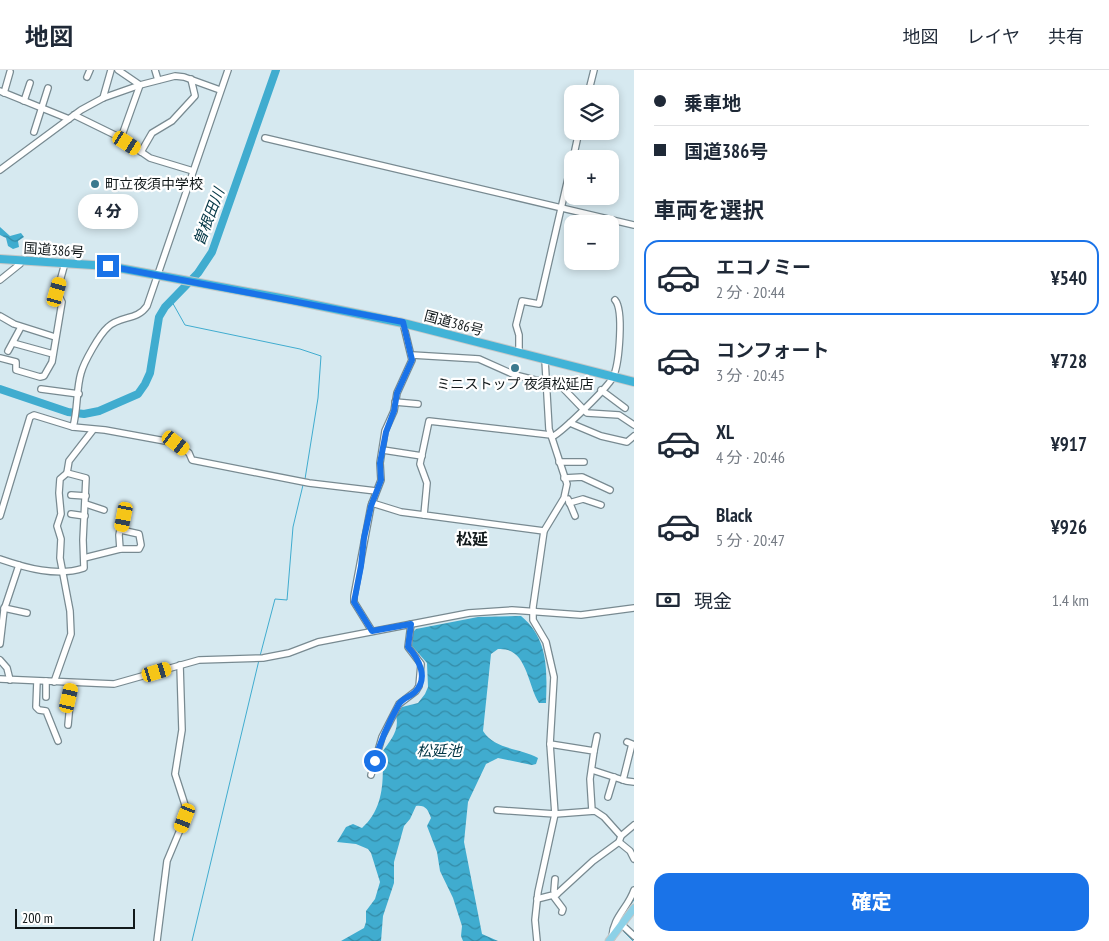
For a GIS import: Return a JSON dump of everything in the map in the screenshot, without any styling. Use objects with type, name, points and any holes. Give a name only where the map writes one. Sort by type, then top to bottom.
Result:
[{"type":"highway","name":"国道386号","points":[[0,259],[108,266],[403,322],[634,382]]},
{"type":"main road","points":[[610,939],[622,919],[634,908]]},
{"type":"street","points":[[88,77],[90,70]]},
{"type":"street","points":[[103,98],[111,70]]},
{"type":"street","points":[[118,70],[140,85]]},
{"type":"street","points":[[155,70],[158,80]]},
{"type":"street","points":[[74,424],[80,394],[81,374],[102,334],[114,322],[137,316],[147,306],[228,70]]},
{"type":"street","points":[[590,85],[594,70]]},
{"type":"street","points":[[10,72],[2,92],[42,108],[72,117],[120,138],[150,158],[193,171]]},
{"type":"street","points":[[1,167],[72,117],[103,98],[140,85],[176,76],[191,79],[220,90]]},
{"type":"street","points":[[141,152],[152,133],[172,121],[195,96],[191,79]]},
{"type":"street","points":[[24,101],[30,83]]},
{"type":"street","points":[[120,138],[140,85]]},
{"type":"street","points":[[34,132],[48,88]]},
{"type":"street","points":[[265,138],[634,225]]},
{"type":"street","points":[[519,353],[520,335],[516,325],[522,301],[539,304],[564,199]]},
{"type":"street","points":[[0,280],[20,264],[22,260]]},
{"type":"street","points":[[0,358],[16,362],[16,370],[40,377],[44,376],[52,362],[62,302],[57,292],[65,263]]},
{"type":"street","points":[[424,515],[428,494],[427,483],[421,471],[429,421],[551,436],[570,423],[614,377],[620,333],[618,305],[615,300]]},
{"type":"street","points":[[1,319],[55,337]]},
{"type":"street","points":[[372,631],[354,602],[354,596],[372,503],[381,480],[380,463],[386,432],[412,355],[403,322]]},
{"type":"street","points":[[8,351],[21,327]]},
{"type":"street","points":[[13,343],[53,354]]},
{"type":"street","points":[[412,355],[479,359],[515,375],[547,385],[562,387],[583,410],[591,414],[619,415],[634,425]]},
{"type":"street","points":[[537,941],[535,920],[537,899],[555,814],[550,744],[553,666],[546,642],[533,620],[539,551],[544,531],[565,495],[567,484],[551,436],[546,360]]},
{"type":"street","points":[[41,389],[80,394]]},
{"type":"street","points":[[601,390],[626,408]]},
{"type":"street","points":[[396,402],[418,404]]},
{"type":"street","points":[[0,516],[30,416],[34,415],[93,430],[105,430],[176,443],[189,453],[192,460],[309,483],[376,491]]},
{"type":"street","points":[[570,423],[601,436],[627,442],[634,436]]},
{"type":"street","points":[[54,682],[71,634],[64,572],[60,558],[61,539],[57,526],[61,514],[60,479],[66,474],[69,461],[93,430]]},
{"type":"street","points":[[383,450],[422,456]]},
{"type":"street","points":[[559,462],[584,462]]},
{"type":"street","points":[[0,559],[19,565],[64,572],[84,568],[86,496],[84,476],[66,474]]},
{"type":"street","points":[[564,478],[582,478],[610,490]]},
{"type":"street","points":[[71,495],[86,496]]},
{"type":"street","points":[[565,495],[575,516]]},
{"type":"street","points":[[569,503],[583,499],[601,505]]},
{"type":"street","points":[[372,503],[401,512],[544,531]]},
{"type":"street","points":[[86,504],[104,510]]},
{"type":"street","points":[[71,514],[85,516]]},
{"type":"street","points":[[120,549],[119,535],[123,515]]},
{"type":"street","points":[[84,558],[120,549],[139,549],[141,545],[137,532],[121,530]]},
{"type":"street","points":[[0,640],[4,608],[19,565]]},
{"type":"street","points":[[4,608],[27,613]]},
{"type":"street","points":[[0,679],[114,684],[198,660],[263,658],[289,653],[318,642],[487,611],[581,615],[634,608]]},
{"type":"street","points":[[371,775],[382,736],[399,704],[416,691],[419,686],[421,664],[408,647],[411,624]]},
{"type":"street","points":[[0,660],[7,668],[10,680]]},
{"type":"street","points":[[157,941],[167,861],[185,818],[186,808],[175,769],[182,730],[180,665]]},
{"type":"street","points":[[37,681],[36,707],[38,710],[46,711],[58,741]]},
{"type":"street","points":[[46,681],[46,697]]},
{"type":"street","points":[[68,725],[72,683]]},
{"type":"street","points":[[592,811],[590,785],[597,736]]},
{"type":"street","points":[[623,780],[632,744],[627,742]]},
{"type":"street","points":[[550,744],[594,751]]},
{"type":"street","points":[[592,770],[634,782]]},
{"type":"street","points":[[608,797],[614,777]]},
{"type":"street","points":[[497,810],[555,814],[592,811],[604,817],[634,859]]},
{"type":"street","points":[[537,899],[555,895],[634,825]]},
{"type":"street","points":[[555,879],[554,891],[563,909],[562,912]]},
{"type":"street","points":[[633,894],[622,919],[634,936]]},
{"type":"water","points":[[0,227],[10,236],[21,233],[24,237],[18,241],[19,247],[13,249],[8,246],[6,238],[0,235]]},
{"type":"water","name":"松延池","points":[[521,616],[537,635],[541,645],[546,667],[546,703],[539,703],[521,660],[508,650],[498,649],[491,654],[483,731],[494,742],[538,758],[536,764],[532,765],[498,758],[486,764],[468,802],[464,842],[482,934],[498,941],[463,941],[461,936],[462,926],[453,898],[440,871],[437,852],[427,826],[431,818],[426,809],[422,806],[416,806],[410,819],[404,826],[394,862],[394,883],[383,916],[381,941],[341,941],[364,928],[366,911],[375,899],[380,882],[368,849],[356,844],[337,842],[346,827],[353,824],[362,828],[375,812],[381,793],[383,773],[382,752],[397,726],[396,716],[402,707],[418,703],[428,687],[427,663],[412,646],[413,632],[416,629],[478,617]]},
{"type":"waterway","name":"曽根田川","points":[[0,389],[68,412],[84,414],[99,411],[138,394],[150,373],[159,317],[165,307],[198,273],[212,252],[276,70]]},
{"type":"waterway","points":[[171,300],[185,325],[300,349],[321,356],[318,398],[305,479]]},
{"type":"waterway","points":[[260,656],[275,599],[287,600],[293,527],[303,485]]},
{"type":"waterway","points":[[192,941],[259,660]]},
{"type":"waterway","points":[[626,910],[634,900]]},
{"type":"waterway","points":[[624,932],[633,941]]},
{"type":"place","name":"町立夜須中学校","points":[[95,184]]},
{"type":"place","name":"ミニストップ 夜須松延店","points":[[515,368]]},
{"type":"district","name":"松延","points":[[472,539]]},
{"type":"route","points":[[108,266],[403,322],[412,360],[397,393],[394,411],[386,432],[380,463],[381,480],[371,506],[354,602],[372,631],[411,624],[408,647],[421,664],[421,671],[419,686],[416,691],[399,704],[396,713],[382,736],[375,761]]}]
